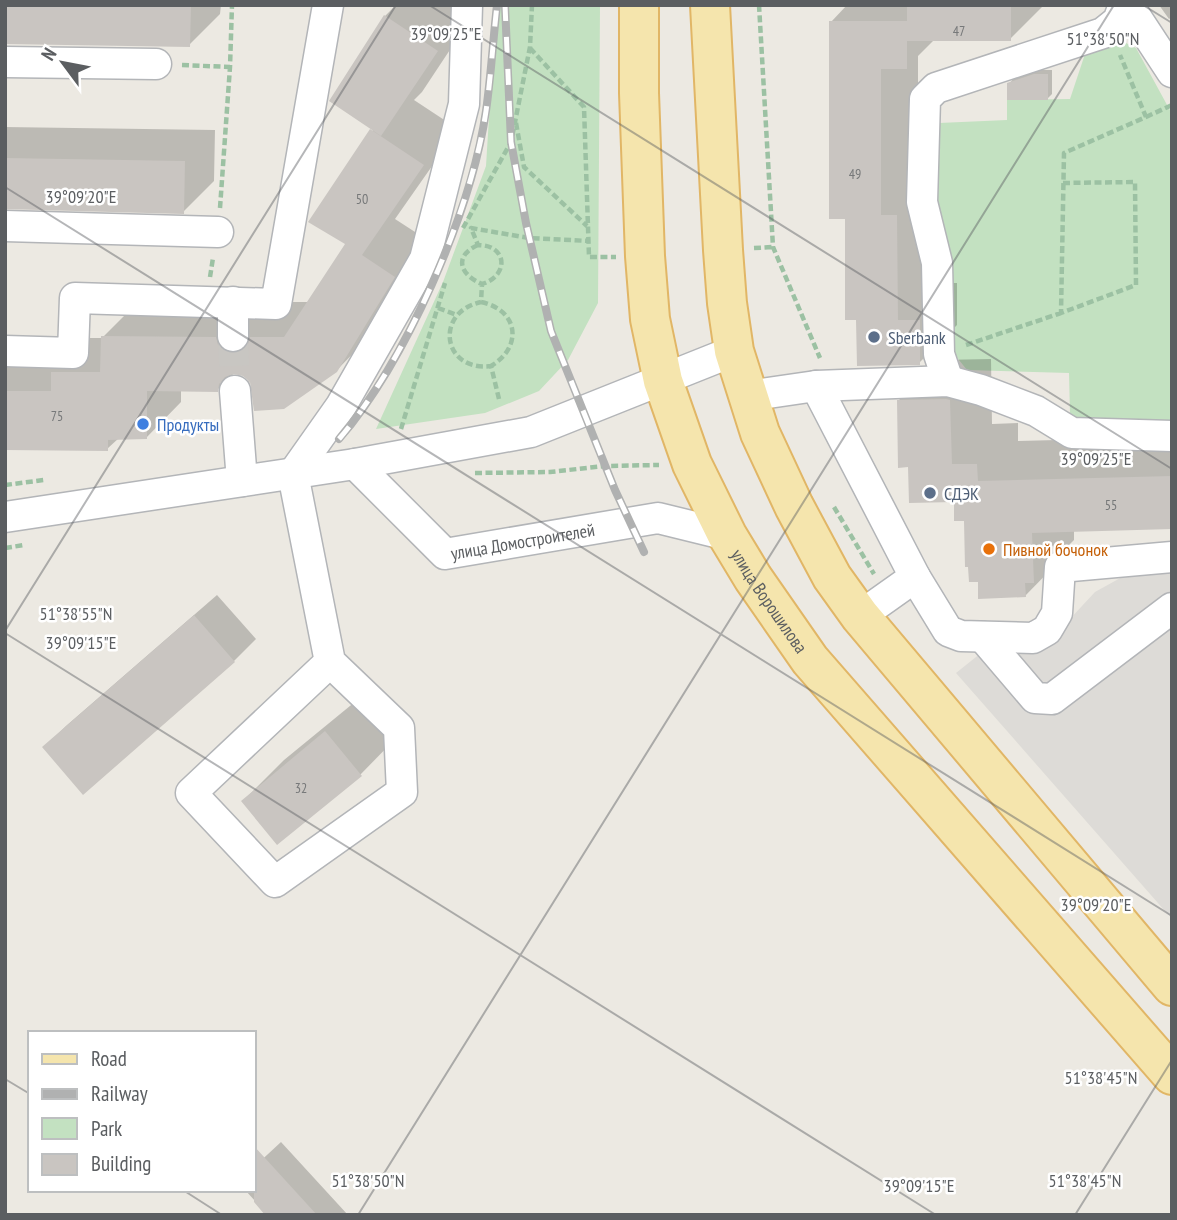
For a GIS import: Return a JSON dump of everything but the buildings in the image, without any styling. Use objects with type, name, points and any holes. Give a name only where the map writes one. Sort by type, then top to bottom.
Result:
[{"type":"main road","name":"улица Ворошилова","points":[[639,5],[639,93],[650,318],[663,381],[692,464],[727,535],[752,578],[810,660],[1172,1075]]},
{"type":"main road","points":[[710,5],[723,250],[734,351],[760,433],[794,506],[832,577],[874,606],[1172,986]]},
{"type":"street","points":[[5,351],[73,353],[75,298],[276,304],[328,5]]},
{"type":"street","points":[[330,662],[191,793],[275,882],[402,792],[399,728],[330,662],[293,474],[341,406],[425,259],[464,104],[467,5]]},
{"type":"street","points":[[943,368],[937,263],[922,202],[925,99],[936,88],[1103,33],[1120,13],[1172,72]]},
{"type":"street","points":[[5,62],[156,64]]},
{"type":"street","points":[[5,226],[218,232]]},
{"type":"street","points":[[219,302],[233,337]]},
{"type":"street","points":[[5,517],[355,464],[531,432],[734,351]]},
{"type":"street","points":[[748,396],[943,368],[981,390],[1036,411],[1072,433],[1172,436]]},
{"type":"street","points":[[824,385],[915,577],[948,631],[961,636],[1033,638],[1047,630],[1057,613],[1060,567],[1172,557]]},
{"type":"street","points":[[235,391],[242,481]]},
{"type":"street","name":"улица Домостроителей","points":[[355,464],[445,554],[658,518],[727,535]]},
{"type":"street","points":[[874,606],[915,577]]},
{"type":"street","points":[[983,637],[1035,698],[1052,699],[1172,608]]},
{"type":"path","points":[[219,302],[218,232],[232,5]]},
{"type":"path","points":[[461,232],[511,142],[530,47],[531,5]]},
{"type":"path","points":[[759,5],[773,247],[824,385]]},
{"type":"path","points":[[1120,13],[1146,117]]},
{"type":"path","points":[[156,64],[230,67]]},
{"type":"path","points":[[1061,313],[1064,153],[1172,105]]},
{"type":"path","points":[[515,119],[524,167],[588,227]]},
{"type":"path","points":[[943,368],[1061,313],[1136,285],[1135,182],[1063,183]]},
{"type":"path","points":[[478,245],[471,228],[530,238],[589,242]]},
{"type":"path","points":[[478,245],[492,247],[502,262],[501,270],[495,277],[482,284],[466,274],[462,266],[463,257],[478,245]]},
{"type":"path","points":[[401,431],[446,283]]},
{"type":"path","points":[[481,302],[482,284]]},
{"type":"path","points":[[481,302],[495,305],[510,318],[512,330],[509,347],[499,361],[491,366],[473,366],[453,352],[449,333],[457,315],[471,304],[481,302]]},
{"type":"path","points":[[438,308],[457,315]]},
{"type":"path","points":[[491,366],[499,399]]},
{"type":"path","points":[[467,474],[692,464]]},
{"type":"path","points":[[5,485],[47,480]]},
{"type":"path","points":[[833,506],[874,606]]},
{"type":"path","points":[[5,548],[32,544]]},
{"type":"shaded area","points":[[1160,556],[1172,556],[1172,919],[956,673],[986,649],[1042,649],[1095,592]]},
{"type":"green space","points":[[496,5],[600,5],[598,303],[568,360],[539,391],[485,413],[376,429],[443,282],[486,166]]},
{"type":"green space","points":[[1126,43],[1136,48],[1172,114],[1172,427],[1077,421],[1070,414],[1069,373],[967,370],[955,355],[934,204],[939,123],[1007,120],[1007,100],[1070,99],[1086,51]]},
{"type":"tunnel","points":[[233,336],[235,391]]},
{"type":"railway","points":[[339,439],[364,407],[411,328],[451,239],[478,151],[486,111],[497,5]]},
{"type":"railway","points":[[505,5],[511,142],[551,331],[615,490],[644,552]]},
{"type":"place","name":"Sberbank","points":[[874,337]]},
{"type":"place","name":"Продукты","points":[[143,424]]},
{"type":"place","name":"СДЭК","points":[[930,493]]},
{"type":"place","name":"Пивной бочонок","points":[[989,549]]}]
